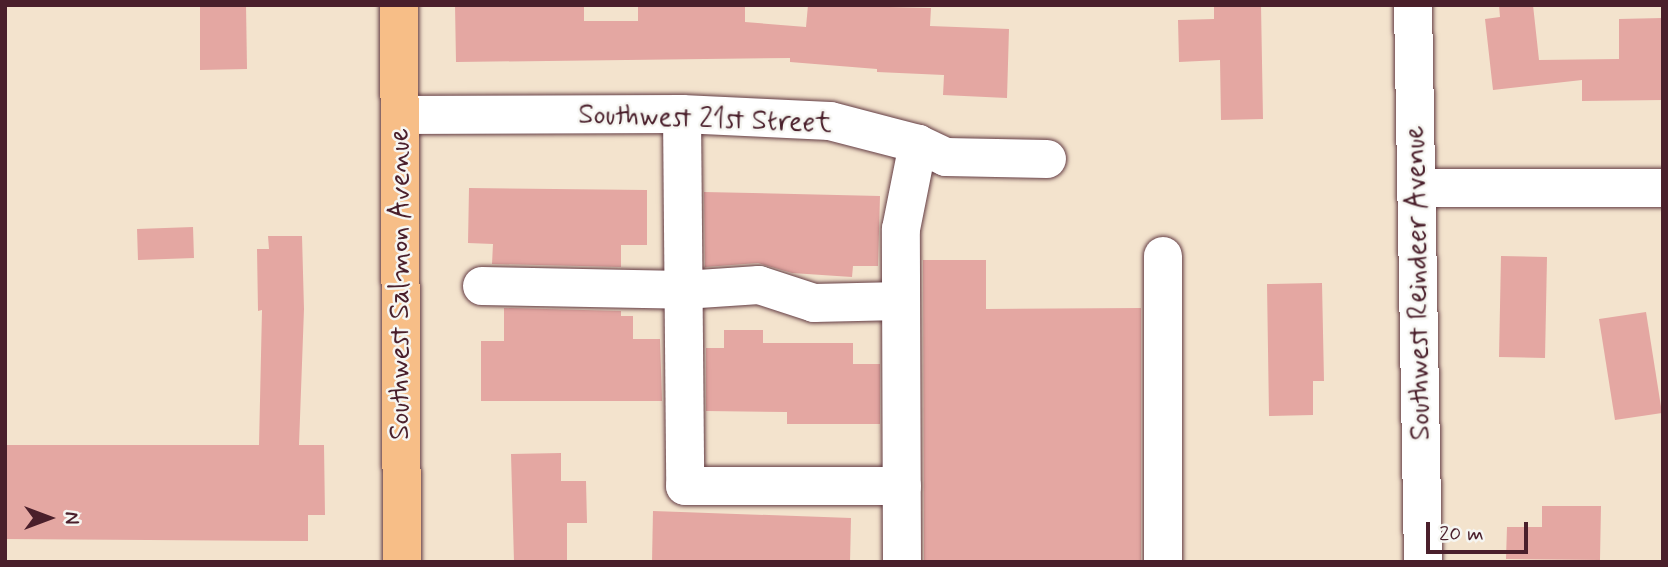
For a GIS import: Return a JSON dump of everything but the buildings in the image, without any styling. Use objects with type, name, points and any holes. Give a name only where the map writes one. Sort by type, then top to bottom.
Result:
[{"type":"main road","name":"Southwest Salmon Avenue","points":[[399,5],[402,562]]},
{"type":"street","name":"Southwest Reindeer Avenue","points":[[1413,5],[1423,562]]},
{"type":"street","name":"Southwest 21st Street","points":[[400,115],[682,114],[830,121],[918,144],[946,157],[1047,159]]},
{"type":"street","points":[[682,114],[685,486],[902,486]]},
{"type":"street","points":[[902,562],[901,229],[918,144]]},
{"type":"street","points":[[1417,188],[1663,188]]},
{"type":"street","points":[[1163,256],[1163,562]]},
{"type":"street","points":[[482,286],[684,290],[760,285],[814,303],[901,301]]}]
